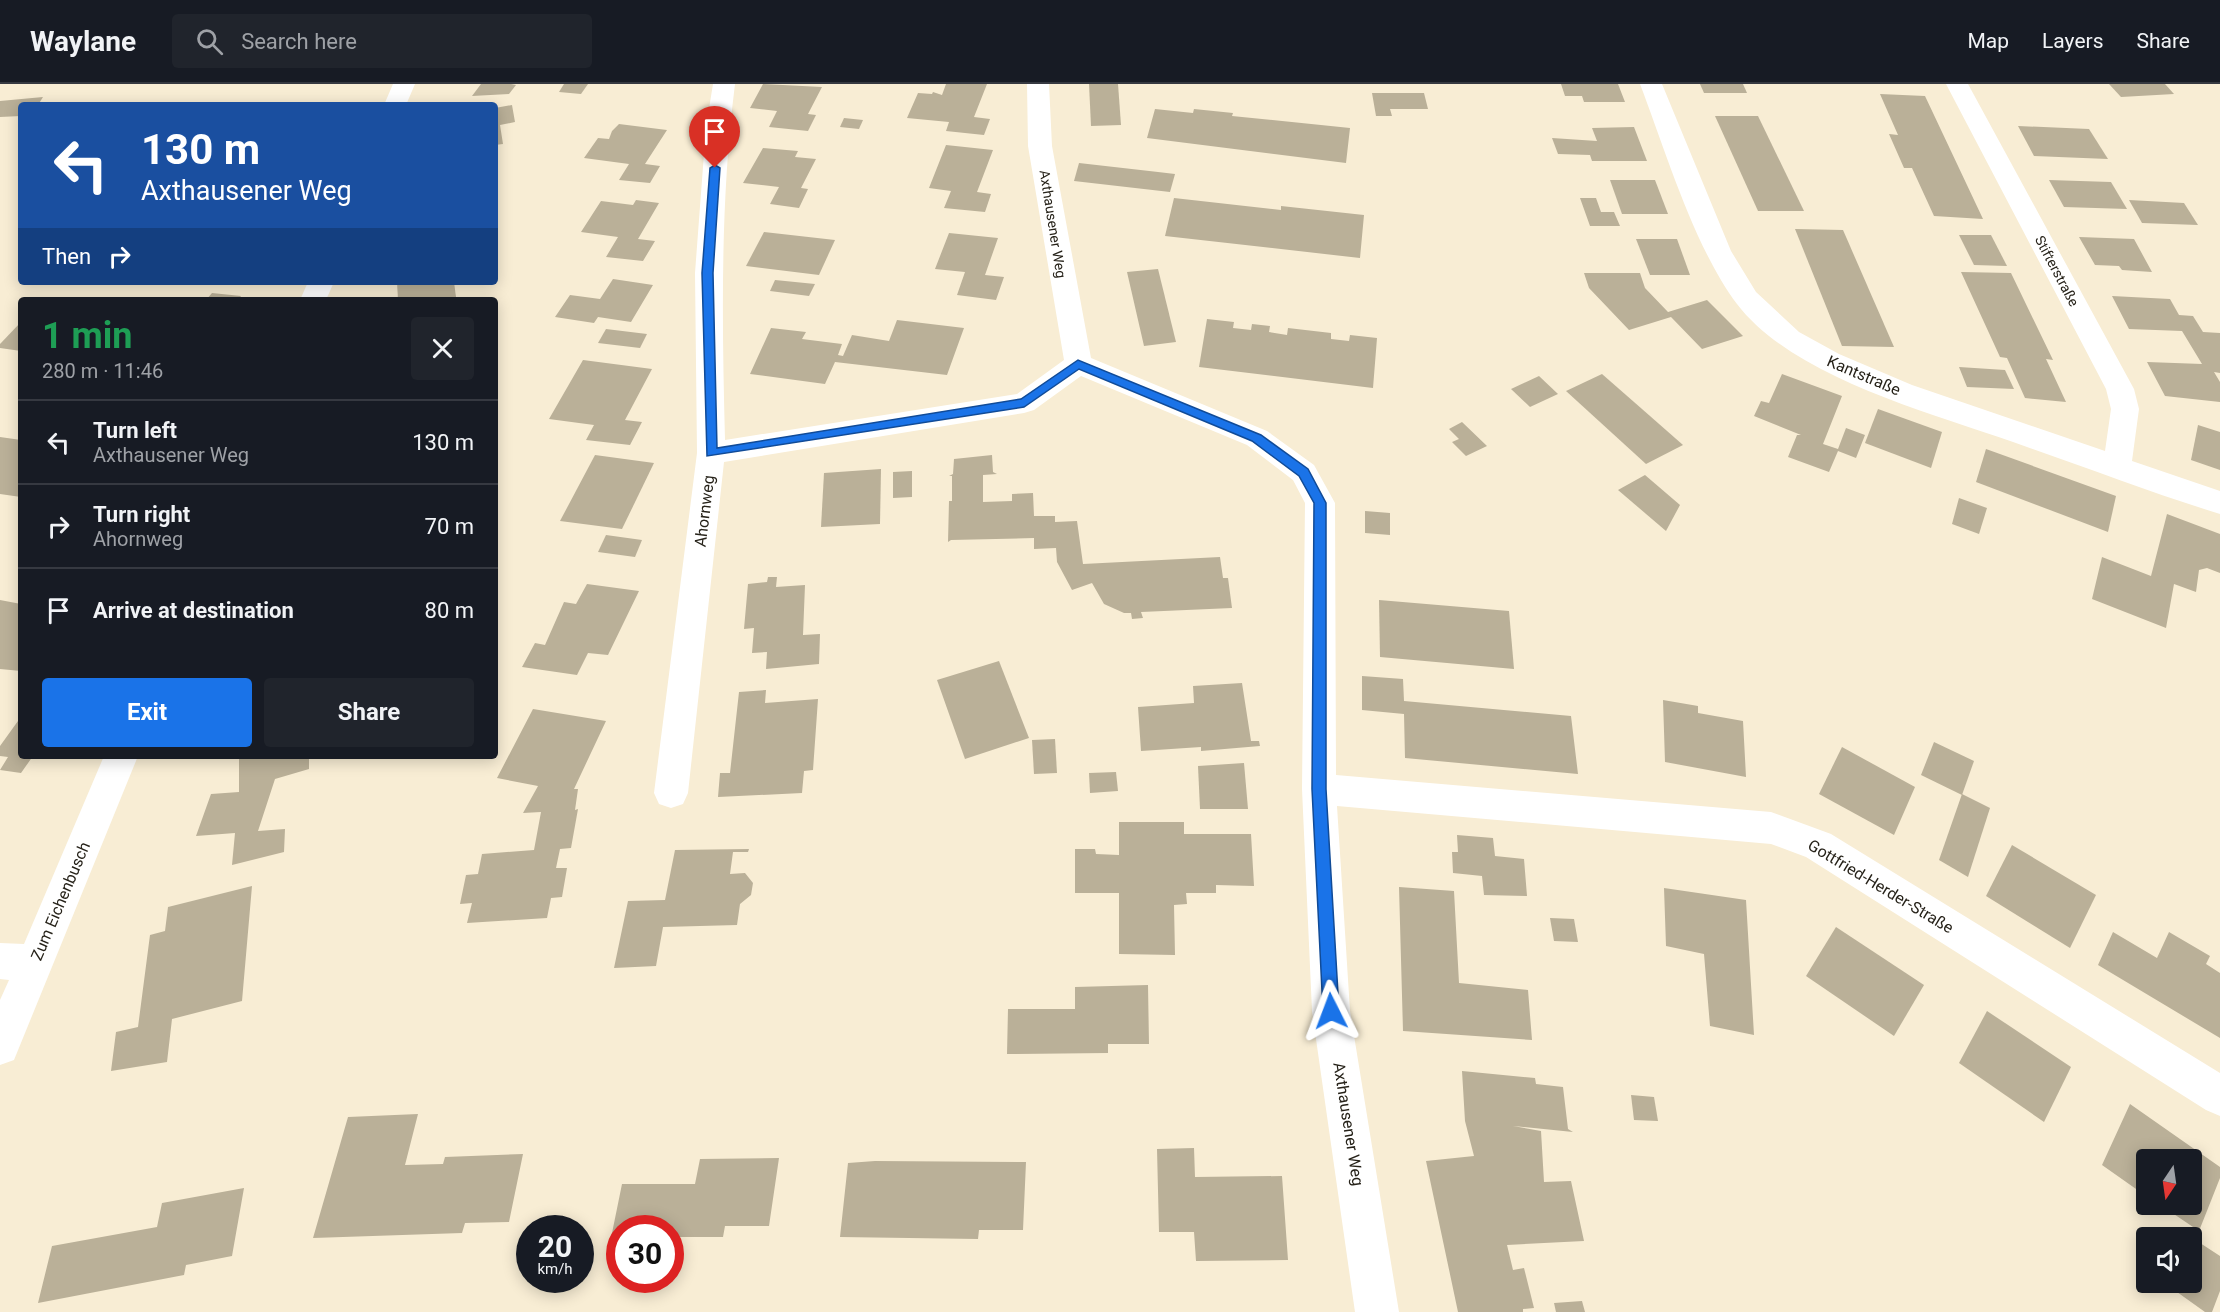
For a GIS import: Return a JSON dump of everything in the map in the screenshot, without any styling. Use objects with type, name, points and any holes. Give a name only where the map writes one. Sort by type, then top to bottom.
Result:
[{"type":"street","points":[[396,102],[404,84]]},
{"type":"street","name":"Ahornweg","points":[[671,793],[711,453],[708,273],[718,127],[724,84]]},
{"type":"street","name":"Axthausener Weg","points":[[1038,84],[1041,146],[1078,364],[1257,438],[1304,472],[1320,503],[1319,789],[1331,1011],[1377,1312]]},
{"type":"street","name":"Kantstraße","points":[[1651,84],[1718,251],[1747,298],[1789,339],[1829,361],[1902,392],[2117,465],[2220,503]]},
{"type":"street","name":"Stifterstraße","points":[[1957,84],[2120,389],[2125,409],[2117,465]]},
{"type":"street","points":[[711,453],[1024,403],[1078,364]]},
{"type":"street","name":"Zum Eichenbusch","points":[[0,1046],[17,962],[119,759]]},
{"type":"street","name":"Gottfried-Herder-Straße","points":[[1319,789],[1771,828],[1818,845],[2220,1096]]},
{"type":"building","points":[[481,84],[516,85],[509,94],[472,96]]},
{"type":"building","points":[[564,84],[588,84],[581,94],[559,92]]},
{"type":"building","points":[[763,84],[822,87],[808,114],[816,115],[808,131],[769,127],[777,111],[750,108]]},
{"type":"building","points":[[946,84],[987,84],[974,117],[990,119],[984,135],[946,131],[949,122],[907,118],[918,93],[932,94],[933,92],[942,95]]},
{"type":"building","points":[[1089,84],[1118,84],[1121,125],[1091,126]]},
{"type":"building","points":[[1561,84],[1618,84],[1625,102],[1584,102],[1582,96],[1565,96]]},
{"type":"building","points":[[1700,84],[1743,84],[1747,93],[1704,93]]},
{"type":"building","points":[[2109,84],[2165,84],[2174,94],[2121,97]]},
{"type":"building","points":[[1372,93],[1424,93],[1428,109],[1390,109],[1392,116],[1376,116]]},
{"type":"building","points":[[1880,94],[1925,96],[1983,219],[1934,216],[1912,168],[1904,168],[1889,134],[1898,135]]},
{"type":"building","points":[[43,97],[40,102],[18,102],[18,116],[0,117],[0,101]]},
{"type":"building","points":[[512,105],[515,122],[500,125],[503,144],[498,145],[498,107]]},
{"type":"building","points":[[1155,109],[1193,113],[1194,109],[1233,113],[1232,116],[1350,128],[1346,163],[1147,138]]},
{"type":"building","points":[[1715,116],[1758,116],[1804,211],[1758,211]]},
{"type":"building","points":[[844,118],[863,120],[859,129],[840,127]]},
{"type":"building","points":[[619,124],[667,130],[645,164],[660,166],[650,183],[619,180],[629,164],[584,158],[598,138],[609,139],[612,131]]},
{"type":"building","points":[[2018,126],[2089,129],[2108,159],[2034,156]]},
{"type":"building","points":[[1634,127],[1647,161],[1592,161],[1590,155],[1558,154],[1552,138],[1597,141],[1592,128]]},
{"type":"building","points":[[946,145],[993,150],[977,192],[991,194],[985,212],[944,208],[951,191],[929,188]]},
{"type":"building","points":[[763,148],[798,151],[795,157],[816,159],[801,188],[808,189],[799,208],[770,204],[779,187],[743,183]]},
{"type":"building","points":[[1079,163],[1175,174],[1170,192],[1074,181]]},
{"type":"building","points":[[1610,180],[1655,180],[1668,214],[1622,214]]},
{"type":"building","points":[[2049,180],[2111,182],[2127,209],[2064,207]]},
{"type":"building","points":[[1174,198],[1281,210],[1281,206],[1364,215],[1360,258],[1165,236]]},
{"type":"building","points":[[1580,198],[1596,198],[1601,212],[1614,212],[1620,226],[1590,226]]},
{"type":"building","points":[[636,200],[659,203],[638,239],[655,241],[643,261],[606,257],[618,237],[581,232],[601,201],[633,205]]},
{"type":"building","points":[[2129,200],[2184,203],[2198,225],[2142,223]]},
{"type":"building","points":[[1795,229],[1843,230],[1894,347],[1842,346]]},
{"type":"building","points":[[764,232],[835,240],[819,275],[746,266]]},
{"type":"building","points":[[949,233],[998,238],[985,275],[1004,277],[996,300],[957,295],[965,272],[935,269]]},
{"type":"building","points":[[1959,235],[1991,235],[2007,266],[1974,265]]},
{"type":"building","points":[[2079,237],[2134,239],[2152,272],[2122,270],[2119,266],[2095,265]]},
{"type":"building","points":[[1636,239],[1677,239],[1690,275],[1650,275]]},
{"type":"building","points":[[1158,269],[1176,342],[1144,346],[1127,272]]},
{"type":"building","points":[[1961,272],[2011,273],[2053,360],[2046,359],[2066,402],[2025,398],[2007,358],[2000,357]]},
{"type":"building","points":[[1584,273],[1640,273],[1645,288],[1668,312],[1707,300],[1743,336],[1702,349],[1671,317],[1629,330],[1589,288]]},
{"type":"building","points":[[613,279],[653,285],[631,322],[598,317],[594,323],[555,317],[570,295],[600,299]]},
{"type":"building","points":[[775,280],[815,284],[809,296],[770,291]]},
{"type":"building","points":[[397,285],[454,285],[456,297],[398,297]]},
{"type":"building","points":[[212,293],[241,296],[240,297],[209,297]]},
{"type":"building","points":[[2112,296],[2170,299],[2179,315],[2193,316],[2203,332],[2220,333],[2220,373],[2214,372],[2220,382],[2220,402],[2165,396],[2147,362],[2202,364],[2182,331],[2129,329]]},
{"type":"building","points":[[1207,319],[1234,322],[1233,328],[1251,330],[1252,324],[1270,326],[1269,332],[1287,335],[1288,328],[1331,333],[1331,339],[1349,341],[1350,335],[1377,338],[1373,388],[1199,367]]},
{"type":"building","points":[[897,320],[964,328],[947,375],[835,362],[825,384],[750,374],[771,328],[806,332],[802,339],[842,344],[838,355],[843,356],[852,335],[889,341]]},
{"type":"building","points":[[18,325],[18,351],[0,348],[0,344]]},
{"type":"building","points":[[606,329],[647,334],[640,348],[598,343]]},
{"type":"building","points":[[583,360],[652,369],[625,420],[642,422],[630,445],[586,440],[594,425],[549,419]]},
{"type":"building","points":[[1959,367],[2005,370],[2014,389],[1967,387]]},
{"type":"building","points":[[1602,374],[1683,445],[1646,464],[1566,391]]},
{"type":"building","points":[[1782,374],[1842,396],[1823,444],[1838,449],[1846,428],[1865,435],[1856,458],[1838,451],[1829,472],[1788,457],[1797,435],[1801,435],[1754,416],[1761,401],[1769,403]]},
{"type":"building","points":[[1539,376],[1558,394],[1530,407],[1511,389]]},
{"type":"building","points":[[1878,409],[1942,432],[1931,468],[1865,443]]},
{"type":"building","points":[[1462,422],[1487,446],[1466,456],[1452,442],[1459,439],[1449,429]]},
{"type":"building","points":[[2198,425],[2220,432],[2220,470],[2191,460]]},
{"type":"building","points":[[0,437],[18,440],[18,497],[0,494]]},
{"type":"building","points":[[1986,449],[2116,496],[2108,532],[1976,482]]},
{"type":"building","points":[[595,455],[654,463],[622,529],[560,521]]},
{"type":"building","points":[[992,455],[993,472],[997,474],[983,475],[983,502],[1012,501],[1012,494],[1033,493],[1034,516],[1055,516],[1055,522],[1077,521],[1083,564],[1220,557],[1223,578],[1228,578],[1232,608],[1141,612],[1143,618],[1132,619],[1131,613],[1124,613],[1104,604],[1092,583],[1072,590],[1057,562],[1056,548],[1034,549],[1034,538],[951,540],[948,542],[949,501],[952,501],[952,476],[949,476],[953,474],[954,459]]},
{"type":"building","points":[[881,469],[880,524],[821,527],[824,473]]},
{"type":"building","points":[[912,471],[912,497],[893,498],[893,472]]},
{"type":"building","points":[[1645,475],[1680,505],[1666,531],[1618,490]]},
{"type":"building","points":[[1959,498],[1987,508],[1979,534],[1952,524]]},
{"type":"building","points":[[1365,511],[1390,513],[1390,535],[1365,533]]},
{"type":"building","points":[[2167,514],[2220,534],[2220,573],[2207,568],[2199,570],[2196,592],[2174,584],[2166,628],[2092,599],[2102,557],[2151,576]]},
{"type":"building","points":[[606,535],[642,540],[635,557],[598,552]]},
{"type":"building","points":[[768,577],[777,577],[776,587],[805,585],[803,635],[820,634],[819,664],[766,669],[767,652],[752,653],[754,628],[744,629],[748,584],[767,582]]},
{"type":"building","points":[[587,584],[639,591],[608,655],[588,653],[577,675],[522,667],[535,643],[545,645],[564,602],[576,604]]},
{"type":"building","points":[[0,600],[18,603],[18,671],[0,669]]},
{"type":"building","points":[[1379,600],[1509,611],[1514,669],[1380,657]]},
{"type":"building","points":[[999,661],[1029,738],[965,759],[937,680]]},
{"type":"building","points":[[1362,676],[1403,679],[1404,701],[1571,716],[1578,774],[1405,758],[1404,714],[1362,710]]},
{"type":"building","points":[[1242,683],[1251,741],[1259,741],[1260,746],[1201,751],[1201,747],[1141,751],[1138,707],[1194,703],[1193,686]]},
{"type":"building","points":[[766,690],[765,703],[818,699],[813,770],[804,771],[802,793],[718,797],[720,773],[730,773],[739,692]]},
{"type":"building","points":[[1663,700],[1698,706],[1698,713],[1743,721],[1746,777],[1665,762]]},
{"type":"building","points":[[533,709],[606,721],[574,789],[578,789],[575,810],[578,809],[571,848],[560,849],[556,868],[567,868],[562,897],[551,898],[547,918],[467,923],[472,903],[460,904],[466,875],[478,874],[482,854],[534,850],[541,812],[523,813],[538,786],[497,778]]},
{"type":"building","points":[[18,721],[18,759],[31,759],[21,773],[0,770],[8,757],[0,756],[0,746]]},
{"type":"building","points":[[1055,739],[1057,773],[1034,774],[1032,740]]},
{"type":"building","points":[[1934,742],[1974,761],[1962,795],[1921,775]]},
{"type":"building","points":[[1842,747],[1915,787],[1894,835],[1819,794]]},
{"type":"building","points":[[239,759],[309,759],[309,769],[275,779],[258,831],[285,829],[284,852],[232,865],[235,833],[196,836],[211,794],[239,792]]},
{"type":"building","points":[[1244,763],[1248,809],[1200,809],[1198,766]]},
{"type":"building","points":[[1116,772],[1118,791],[1090,793],[1089,773]]},
{"type":"building","points":[[1962,794],[1990,808],[1968,877],[1939,860]]},
{"type":"building","points":[[1119,822],[1184,822],[1184,834],[1251,834],[1254,886],[1216,885],[1216,893],[1186,893],[1187,904],[1174,905],[1175,955],[1119,954],[1119,893],[1075,893],[1075,849],[1095,849],[1096,854],[1119,855]]},
{"type":"building","points":[[1457,835],[1493,838],[1495,856],[1524,859],[1527,896],[1484,895],[1482,876],[1453,873],[1452,852],[1458,852]]},
{"type":"building","points":[[2012,845],[2096,895],[2070,948],[1986,896]]},
{"type":"building","points":[[749,849],[748,852],[733,852],[730,874],[745,873],[753,883],[751,895],[740,904],[737,925],[663,927],[656,966],[614,968],[628,901],[665,900],[675,850]]},
{"type":"building","points":[[252,886],[242,1001],[172,1019],[167,1062],[111,1071],[116,1032],[138,1027],[150,935],[165,931],[168,907]]},
{"type":"building","points":[[1399,887],[1454,891],[1459,983],[1528,990],[1532,1040],[1403,1031]]},
{"type":"building","points":[[1664,888],[1746,900],[1754,1035],[1710,1026],[1704,954],[1666,946]]},
{"type":"building","points":[[1550,918],[1574,919],[1578,942],[1554,941]]},
{"type":"building","points":[[1836,927],[1924,985],[1894,1036],[1806,976]]},
{"type":"building","points":[[2113,932],[2157,958],[2169,932],[2210,956],[2206,964],[2220,973],[2220,1038],[2098,965]]},
{"type":"building","points":[[1148,985],[1149,1044],[1108,1044],[1108,1053],[1007,1054],[1008,1009],[1075,1009],[1075,987]]},
{"type":"building","points":[[1987,1011],[2071,1067],[2044,1122],[1959,1063]]},
{"type":"building","points":[[1462,1071],[1535,1078],[1536,1084],[1563,1087],[1568,1129],[1573,1132],[1513,1126],[1541,1131],[1544,1182],[1571,1181],[1584,1241],[1507,1245],[1513,1270],[1524,1268],[1534,1308],[1523,1309],[1523,1312],[1458,1312],[1426,1161],[1474,1156],[1465,1121]]},
{"type":"building","points":[[1631,1095],[1654,1097],[1658,1121],[1634,1120]]},
{"type":"building","points":[[2130,1104],[2194,1149],[2136,1149],[2136,1189],[2102,1165]]},
{"type":"building","points":[[418,1114],[405,1165],[443,1164],[445,1157],[523,1154],[509,1222],[465,1223],[462,1233],[313,1238],[348,1117]]},
{"type":"building","points":[[1194,1148],[1195,1177],[1282,1176],[1288,1260],[1196,1261],[1194,1232],[1159,1232],[1157,1149]]},
{"type":"building","points":[[2202,1154],[2220,1167],[2220,1178],[2201,1227],[2193,1227],[2175,1215],[2202,1215]]},
{"type":"building","points":[[779,1158],[769,1226],[725,1226],[723,1237],[684,1237],[684,1215],[616,1215],[622,1184],[695,1184],[700,1159]]},
{"type":"building","points":[[875,1161],[1026,1162],[1023,1230],[979,1230],[978,1239],[840,1237],[848,1163]]},
{"type":"building","points":[[244,1188],[232,1256],[186,1265],[184,1275],[38,1303],[52,1246],[157,1227],[162,1203]]},
{"type":"building","points":[[2202,1244],[2220,1256],[2220,1291],[2212,1312],[2205,1312],[2178,1293],[2202,1293]]},
{"type":"building","points":[[1582,1301],[1585,1312],[1556,1312],[1554,1303]]},
{"type":"route","points":[[715,168],[708,273],[711,453],[1024,403],[1078,364],[1257,438],[1304,472],[1320,503],[1319,789],[1331,1011]]}]
